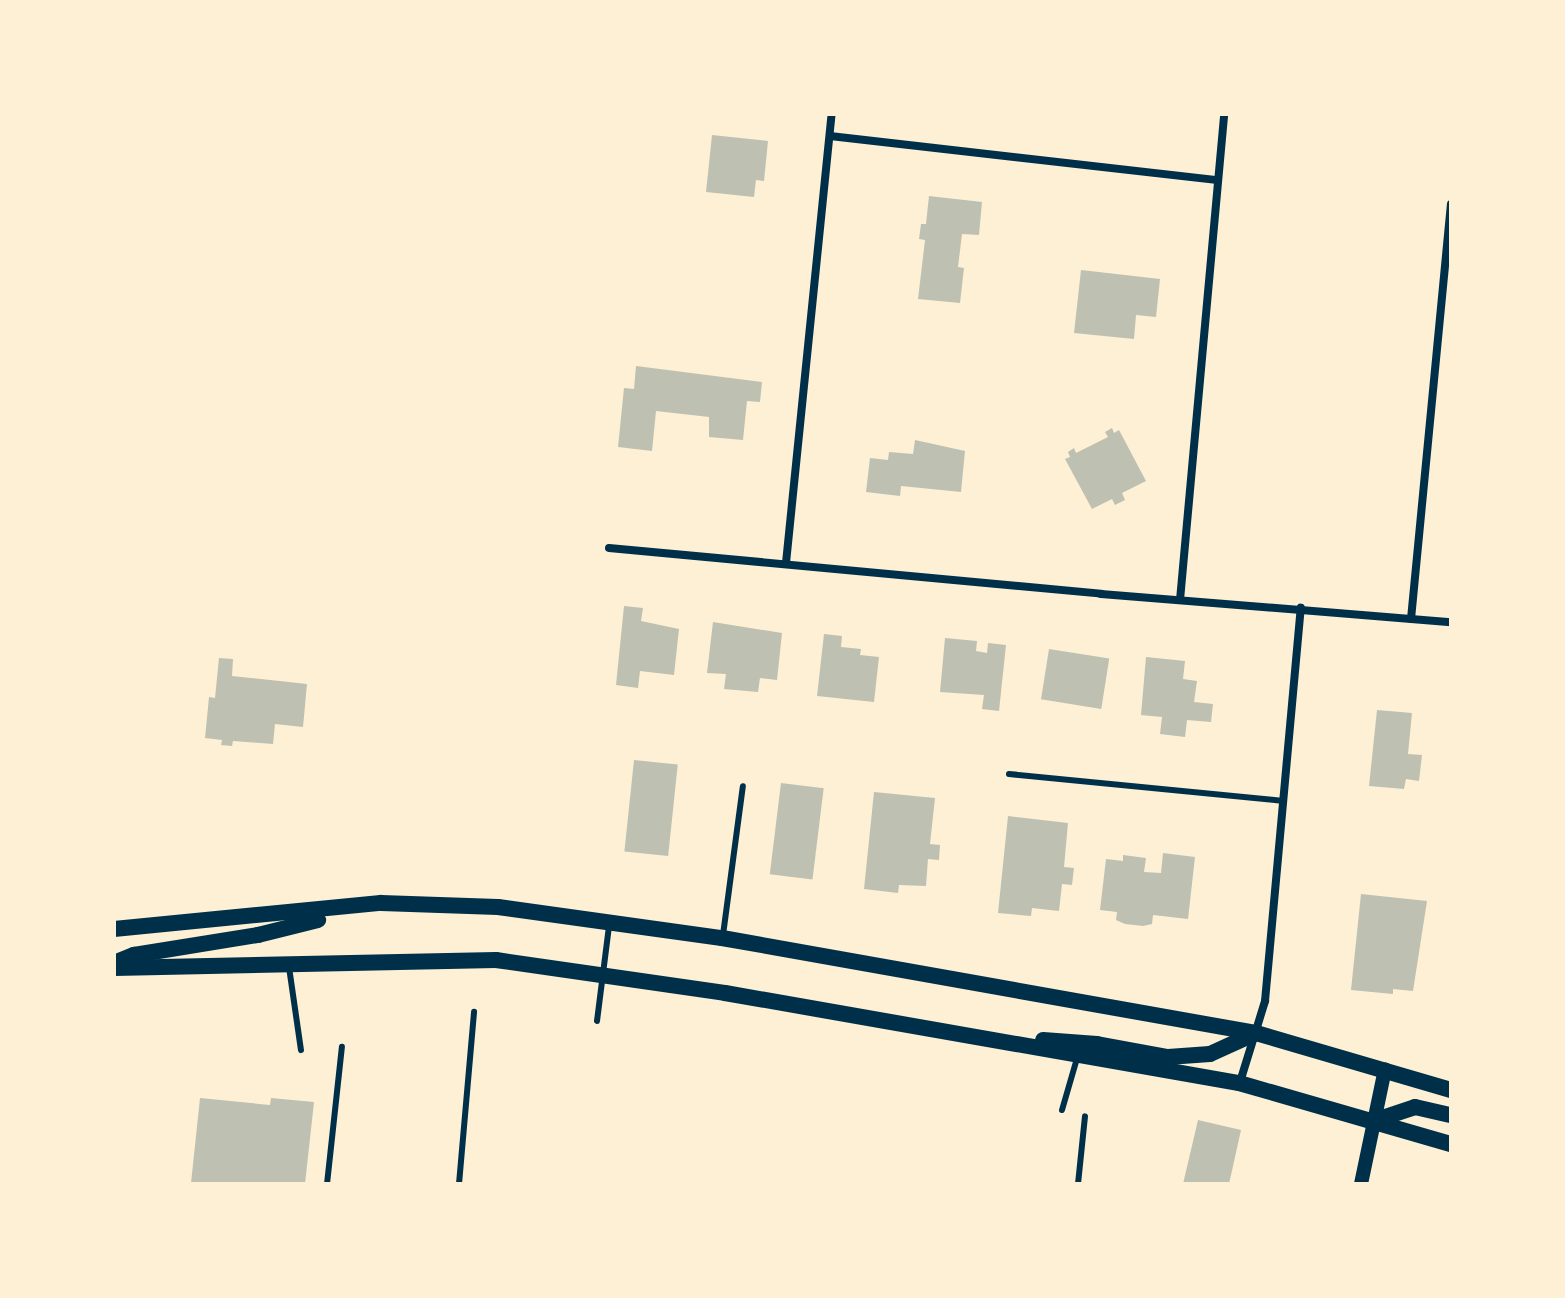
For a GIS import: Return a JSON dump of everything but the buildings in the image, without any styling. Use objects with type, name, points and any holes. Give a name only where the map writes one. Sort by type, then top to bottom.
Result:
[{"type":"main road","points":[[114,966],[175,946],[258,935],[381,903]]},
{"type":"main road","points":[[114,929],[381,903],[498,907],[722,938],[1256,1033],[1451,1090]]},
{"type":"main road","points":[[114,966],[496,960],[954,1033],[1239,1083],[1451,1144]]},
{"type":"main road","points":[[954,1033],[1097,1044],[1168,1057],[1210,1054],[1256,1033]]},
{"type":"main road","points":[[1376,1120],[1415,1107],[1451,1115]]},
{"type":"street","points":[[786,563],[832,114]]},
{"type":"street","points":[[1180,600],[1224,114]]},
{"type":"street","points":[[830,136],[1218,180]]},
{"type":"street","points":[[1411,619],[1451,204]]},
{"type":"street","points":[[609,548],[1451,622]]},
{"type":"street","points":[[1239,1083],[1265,1001],[1301,608]]},
{"type":"street","points":[[1361,1184],[1385,1069]]},
{"type":"lane","points":[[1009,774],[1284,801]]},
{"type":"lane","points":[[722,938],[743,786]]},
{"type":"lane","points":[[597,1021],[600,975],[610,922]]},
{"type":"lane","points":[[289,963],[301,1050]]},
{"type":"lane","points":[[459,1184],[474,1012]]},
{"type":"lane","points":[[327,1184],[342,1047]]},
{"type":"lane","points":[[1062,1110],[1078,1055]]},
{"type":"lane","points":[[1078,1184],[1085,1116]]}]
